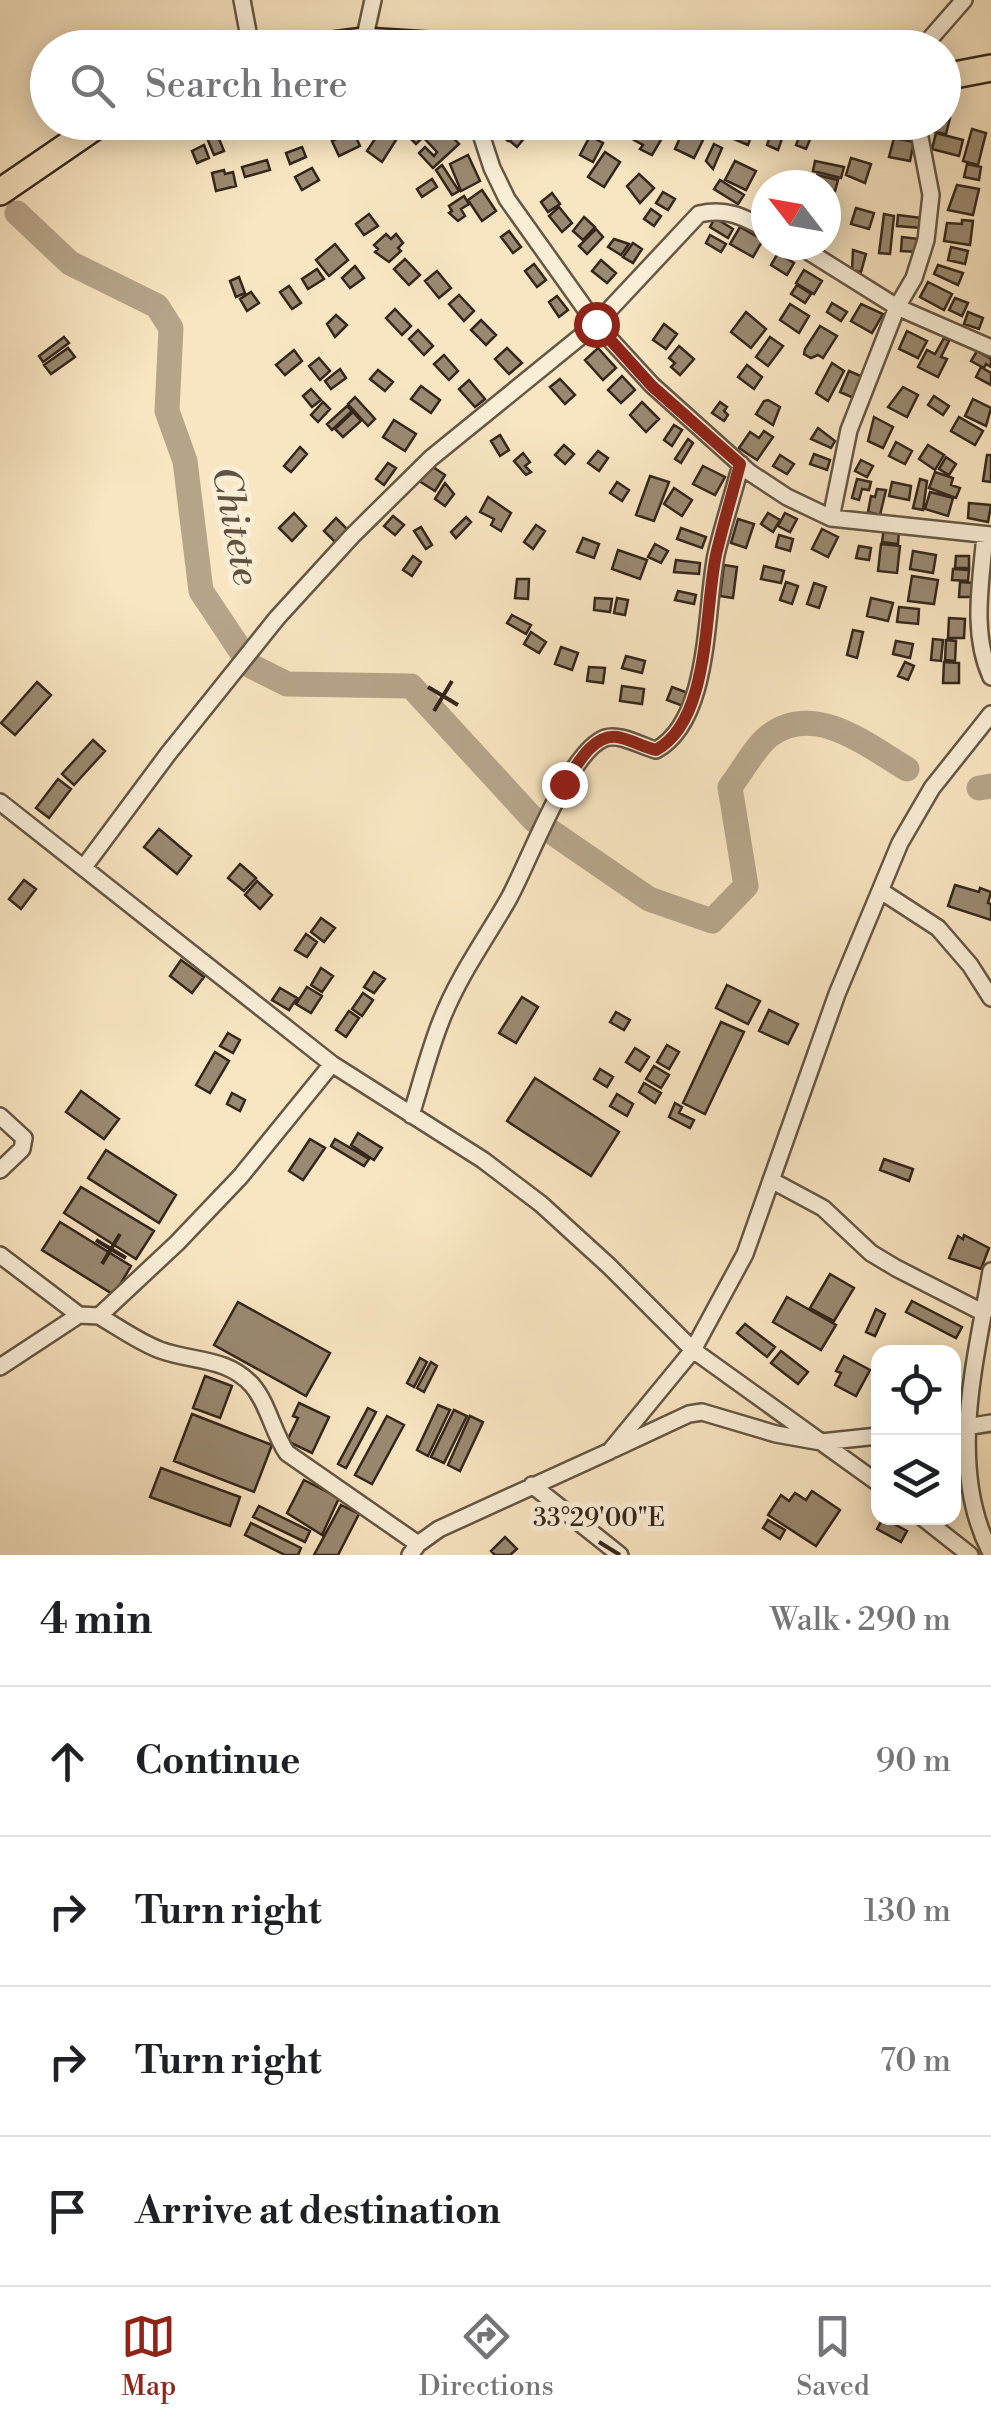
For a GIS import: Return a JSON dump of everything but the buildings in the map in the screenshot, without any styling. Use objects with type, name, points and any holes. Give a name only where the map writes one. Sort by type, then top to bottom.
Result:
[{"type":"main road","points":[[961,74],[991,68]]},
{"type":"main road","points":[[0,192],[76,140]]},
{"type":"street","points":[[242,0],[248,30]]},
{"type":"street","points":[[366,30],[373,0]]},
{"type":"street","points":[[938,30],[964,0]]},
{"type":"street","points":[[483,140],[507,199],[596,324],[652,386],[740,464],[787,497],[831,518],[988,535],[979,616],[982,653],[991,677]]},
{"type":"street","points":[[831,518],[849,430],[897,307],[914,278],[926,240],[931,195],[921,140]]},
{"type":"street","points":[[84,867],[277,618],[431,458],[596,324],[698,214],[718,210],[751,222]]},
{"type":"street","points":[[822,260],[897,307],[991,348]]},
{"type":"street","points":[[412,1116],[441,1021],[458,983],[510,897],[564,784],[586,752],[604,738],[618,737],[656,750],[669,743],[681,725],[700,678],[716,556],[740,464]]},
{"type":"street","points":[[610,1450],[693,1350],[744,1254],[837,994],[900,843],[932,788],[991,714]]},
{"type":"street","points":[[0,802],[332,1064],[483,1160],[541,1204],[693,1350],[871,1479]]},
{"type":"street","points":[[881,891],[938,928],[970,965],[991,998]]},
{"type":"street","points":[[99,1316],[240,1177],[332,1064]]},
{"type":"street","points":[[0,1116],[24,1138],[22,1149],[0,1170]]},
{"type":"street","points":[[771,1180],[823,1208],[871,1253],[984,1313]]},
{"type":"street","points":[[0,1254],[79,1316]]},
{"type":"street","points":[[991,1271],[961,1428],[976,1516],[991,1553]]},
{"type":"street","points":[[0,1367],[79,1316],[99,1316],[158,1349],[217,1362],[241,1374],[256,1388],[277,1438],[288,1453],[414,1550],[438,1529],[690,1414],[702,1412],[776,1434],[820,1442],[871,1437]]},
{"type":"street","points":[[961,1428],[991,1424]]},
{"type":"street","points":[[532,1485],[620,1555]]},
{"type":"street","points":[[932,1525],[970,1555]]},
{"type":"waterway","name":"Chitete","points":[[17,213],[70,263],[157,306],[171,328],[167,411],[185,461],[201,591],[251,666],[287,684],[411,686],[534,820],[649,899],[712,921],[746,886],[730,787],[769,736],[786,726],[822,725],[858,739],[907,769]]},
{"type":"waterway","name":"Chitete","points":[[979,788],[991,786]]},
{"type":"route","points":[[564,784],[586,752],[604,738],[618,737],[656,750],[669,743],[681,725],[700,678],[716,556],[740,464],[652,386],[596,324]]}]
